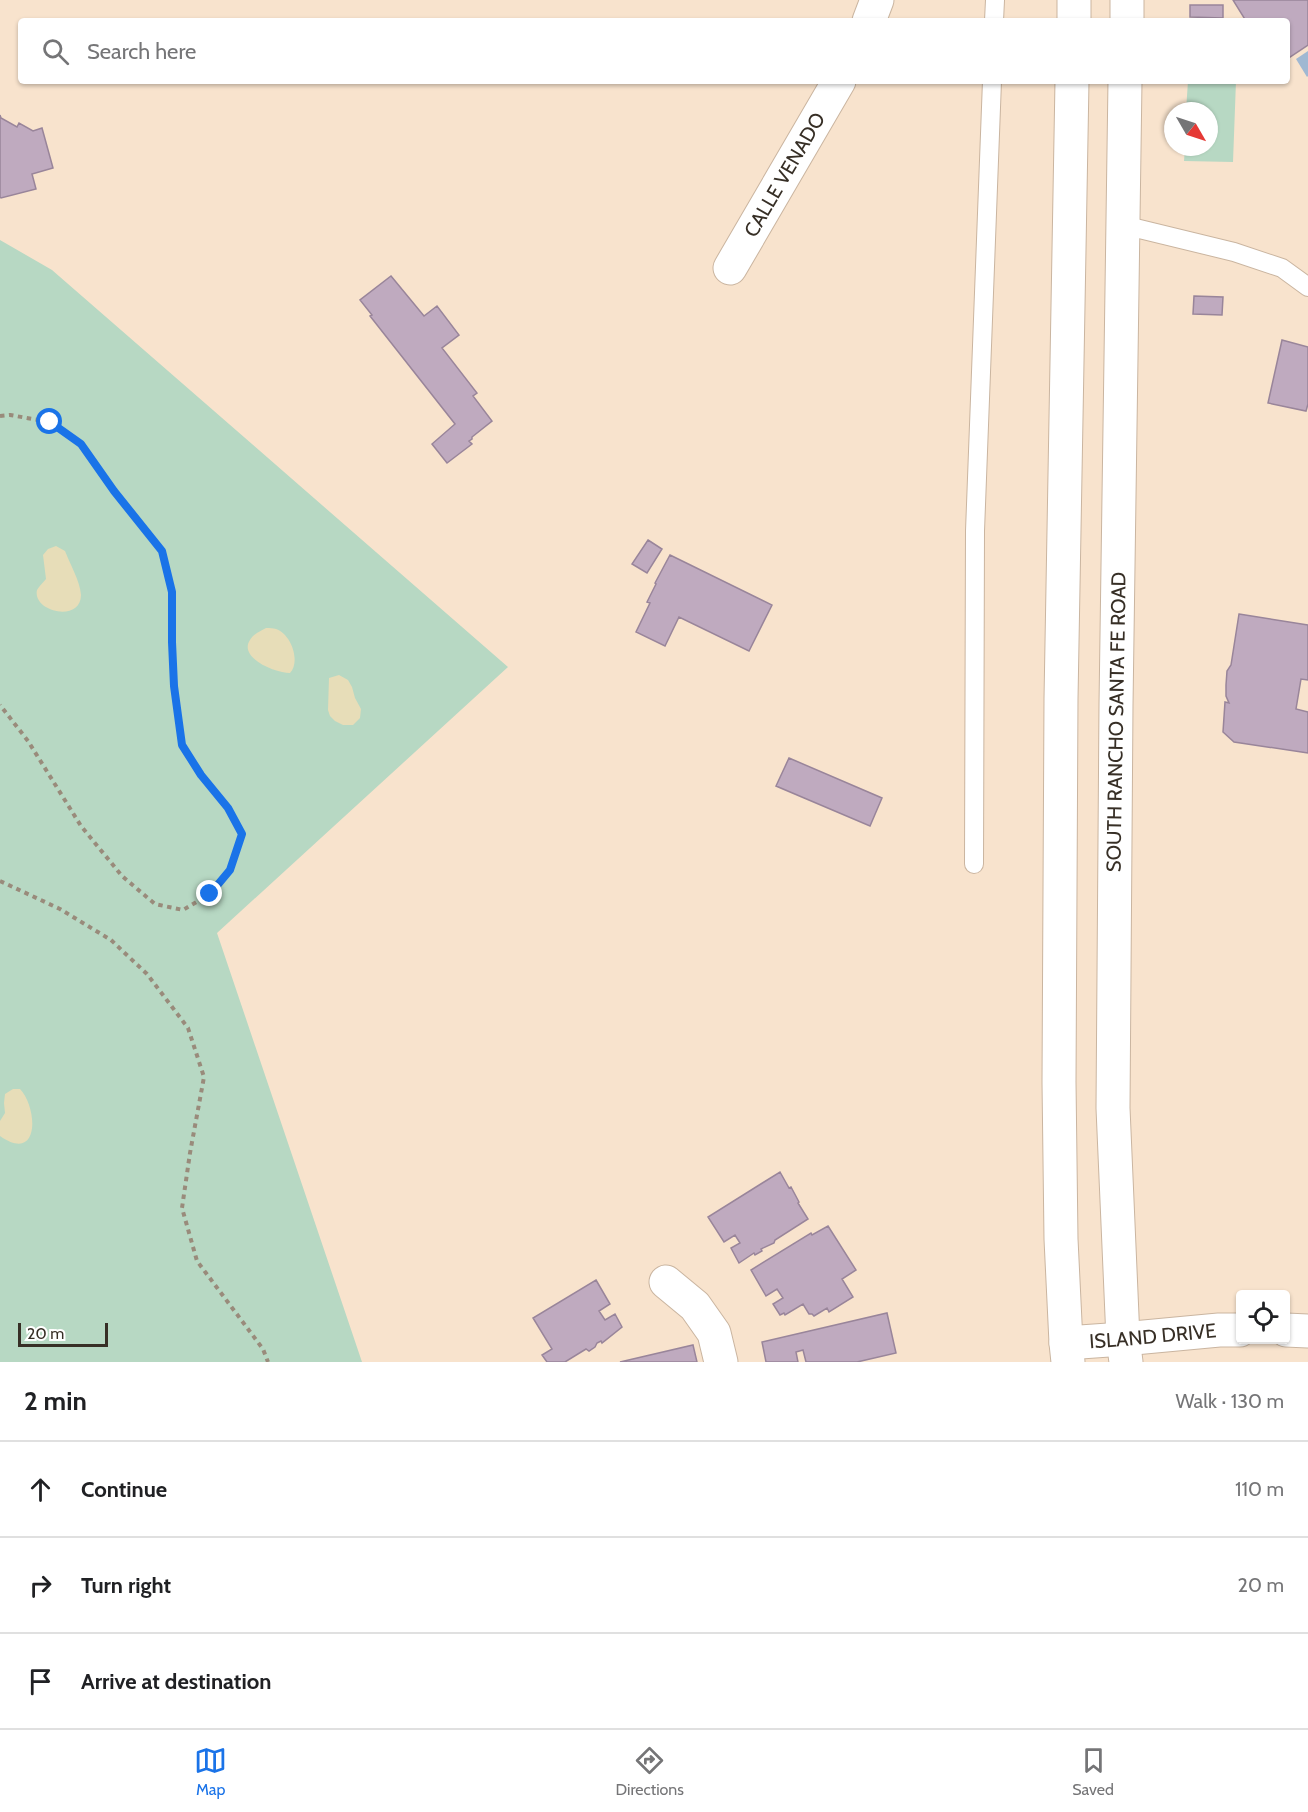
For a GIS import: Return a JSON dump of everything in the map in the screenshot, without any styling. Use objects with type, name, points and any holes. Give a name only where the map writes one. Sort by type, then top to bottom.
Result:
[{"type":"main road","points":[[871,18],[877,0]]},
{"type":"main road","points":[[1074,0],[1074,18]]},
{"type":"main road","points":[[1127,0],[1127,18]]},
{"type":"main road","name":"CALLE VENADO","points":[[730,268],[837,84]]},
{"type":"main road","points":[[1067,1352],[1061,1239],[1059,1082],[1061,711],[1072,84]]},
{"type":"main road","name":"SOUTH RANCHO SANTA FE ROAD","points":[[1125,84],[1113,1108],[1125,1351]]},
{"type":"main road","points":[[666,1282],[695,1306],[714,1333],[721,1362]]},
{"type":"main road","name":"ISLAND DRIVE","points":[[1067,1352],[1125,1351],[1219,1330],[1236,1330]]},
{"type":"main road","points":[[1290,1330],[1308,1330]]},
{"type":"lane","points":[[994,18],[995,0]]},
{"type":"lane","points":[[974,864],[975,531],[992,84]]},
{"type":"lane","points":[[1123,225],[1234,252],[1282,268],[1308,287]]},
{"type":"path","points":[[0,416],[10,415],[50,422],[81,444],[114,491],[162,551],[172,592],[174,686],[182,745],[201,775],[228,808],[242,834],[230,870],[210,894],[183,910],[155,904],[122,876],[81,826],[28,741],[0,705]]},
{"type":"path","points":[[0,881],[60,909],[111,940],[147,974],[188,1028],[204,1077],[182,1208],[197,1261],[263,1349],[268,1362]]},
{"type":"green space","points":[[1188,84],[1236,84],[1233,162],[1184,161],[1184,156],[1218,156],[1218,102],[1187,102]]},
{"type":"green space","points":[[0,240],[52,270],[508,667],[217,933],[362,1362],[0,1362]]},
{"type":"sand","points":[[56,546],[65,551],[77,578],[81,595],[79,604],[66,612],[49,609],[37,598],[37,590],[46,579],[43,555],[48,549]]},
{"type":"sand","points":[[266,628],[281,632],[290,642],[295,662],[290,673],[268,667],[249,653],[251,638]]},
{"type":"sand","points":[[339,675],[348,680],[361,709],[360,718],[353,725],[343,725],[335,721],[328,710],[329,678]]},
{"type":"sand","points":[[13,1089],[20,1089],[30,1108],[32,1130],[29,1138],[23,1143],[13,1143],[0,1136],[0,1121],[5,1113],[5,1094]]},
{"type":"water","points":[[1308,51],[1308,76],[1307,77],[1296,59]]},
{"type":"building","points":[[1233,0],[1308,0],[1308,45],[1290,57],[1290,18],[1244,18]]},
{"type":"building","points":[[1190,5],[1223,5],[1223,18],[1190,17]]},
{"type":"building","points":[[0,115],[1,118],[17,127],[19,123],[33,131],[42,128],[53,168],[32,174],[36,189],[1,198],[0,197]]},
{"type":"building","points":[[391,276],[424,316],[437,306],[459,335],[442,348],[477,393],[473,396],[492,421],[472,437],[469,441],[472,444],[447,463],[432,444],[455,424],[360,300]]},
{"type":"building","points":[[1194,296],[1223,297],[1222,315],[1193,314]]},
{"type":"building","points":[[1282,340],[1308,347],[1306,411],[1268,403]]},
{"type":"building","points":[[648,540],[662,549],[647,573],[632,564]]},
{"type":"building","points":[[670,555],[772,605],[749,651],[679,617],[665,646],[636,632],[650,603],[647,602],[655,583]]},
{"type":"building","points":[[1239,614],[1308,625],[1308,680],[1301,679],[1296,709],[1308,712],[1308,753],[1234,742],[1223,732],[1225,702],[1229,703],[1226,696],[1227,671],[1231,665]]},
{"type":"building","points":[[789,758],[882,798],[870,826],[776,786]]},
{"type":"building","points":[[780,1172],[808,1219],[775,1240],[774,1243],[761,1249],[762,1251],[755,1255],[754,1253],[739,1263],[731,1248],[740,1243],[735,1235],[724,1242],[708,1217]]},
{"type":"building","points":[[828,1226],[856,1270],[842,1279],[853,1297],[829,1312],[827,1308],[814,1316],[809,1314],[803,1304],[785,1315],[784,1313],[780,1315],[773,1304],[783,1298],[777,1289],[766,1296],[751,1270],[811,1233],[812,1235]]},
{"type":"building","points":[[596,1280],[610,1304],[599,1311],[605,1320],[615,1314],[622,1327],[589,1351],[586,1349],[565,1362],[547,1362],[542,1355],[552,1349],[533,1318]]},
{"type":"building","points":[[887,1313],[896,1353],[857,1362],[806,1362],[803,1350],[796,1352],[798,1362],[766,1362],[762,1342]]},
{"type":"building","points":[[693,1345],[697,1362],[620,1362]]},
{"type":"route","points":[[50,422],[81,444],[114,491],[162,551],[172,592],[174,686],[182,745],[201,775],[228,808],[242,834],[230,870],[210,894]]}]
